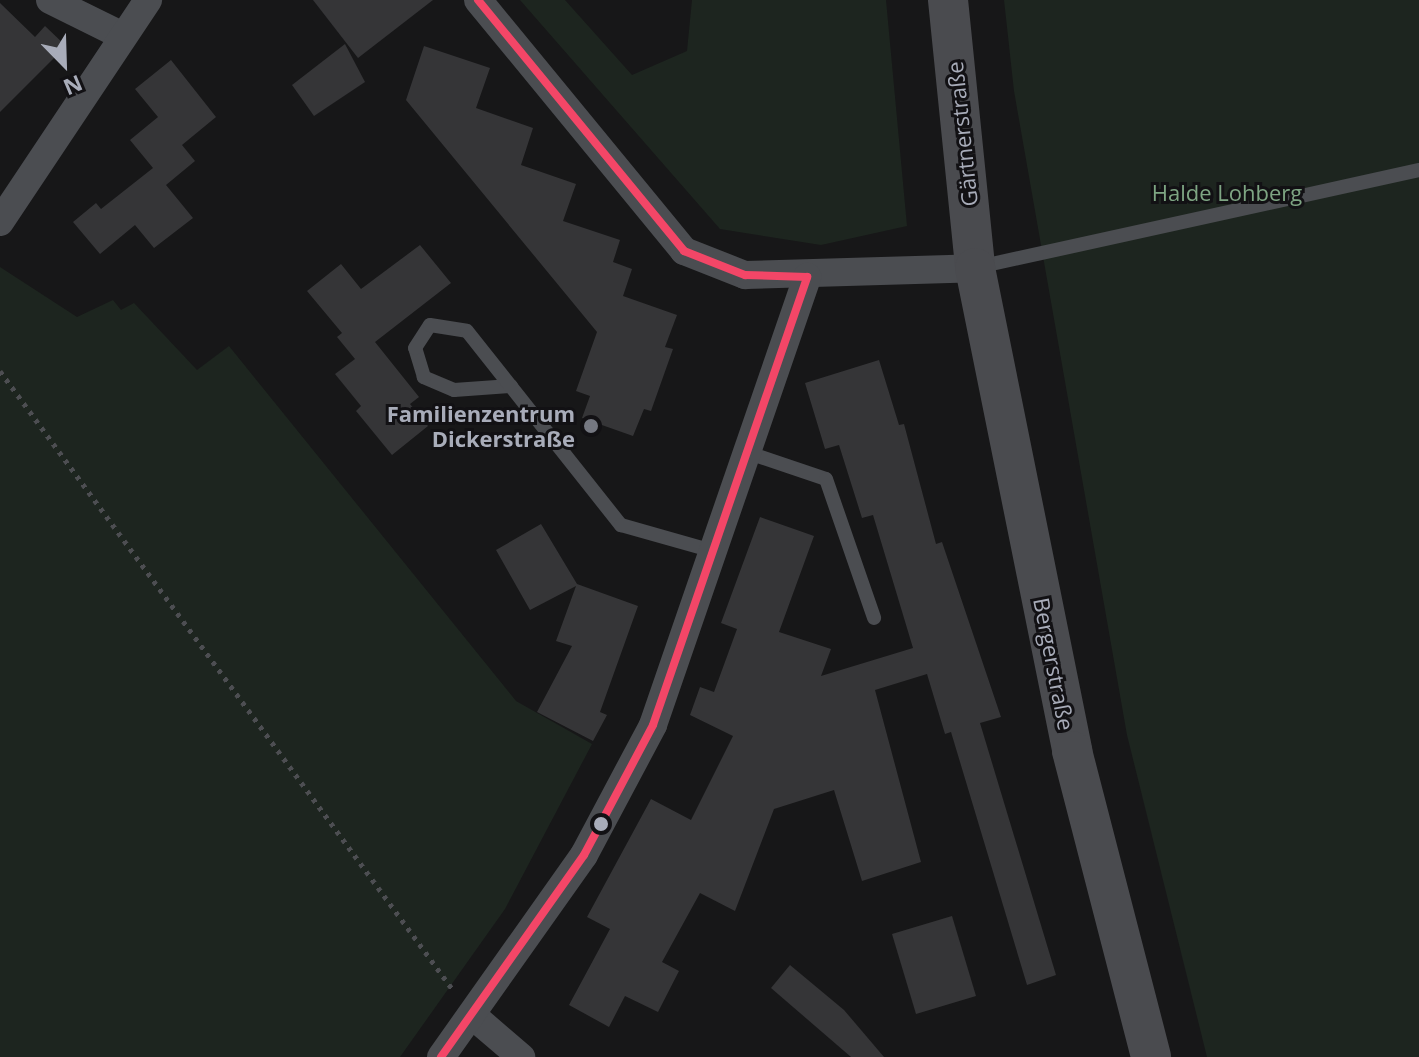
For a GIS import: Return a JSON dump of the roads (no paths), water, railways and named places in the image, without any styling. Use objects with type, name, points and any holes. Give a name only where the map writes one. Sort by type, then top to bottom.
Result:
[{"type":"main road","name":"Gärtnerstraße","points":[[948,0],[975,268]]},
{"type":"main road","name":"Bergerstraße","points":[[975,268],[1072,751],[1151,1057]]},
{"type":"street","points":[[50,0],[123,36]]},
{"type":"street","points":[[0,222],[148,0]]},
{"type":"street","points":[[478,0],[684,251],[745,275],[807,277],[975,268]]},
{"type":"street","points":[[441,1057],[584,855],[653,725],[807,277]]},
{"type":"street","points":[[472,1015],[521,1057]]},
{"type":"lane","points":[[975,268],[1419,170]]},
{"type":"lane","points":[[511,386],[454,390],[424,377],[415,348],[430,325],[467,331],[511,386],[621,525],[713,551]]},
{"type":"lane","points":[[746,452],[826,479],[874,618]]},
{"type":"place","name":"Familienzentrum Dickerstraße","points":[[591,426]]},
{"type":"park label","name":"Halde Lohberg","points":[[1227,193]]}]
